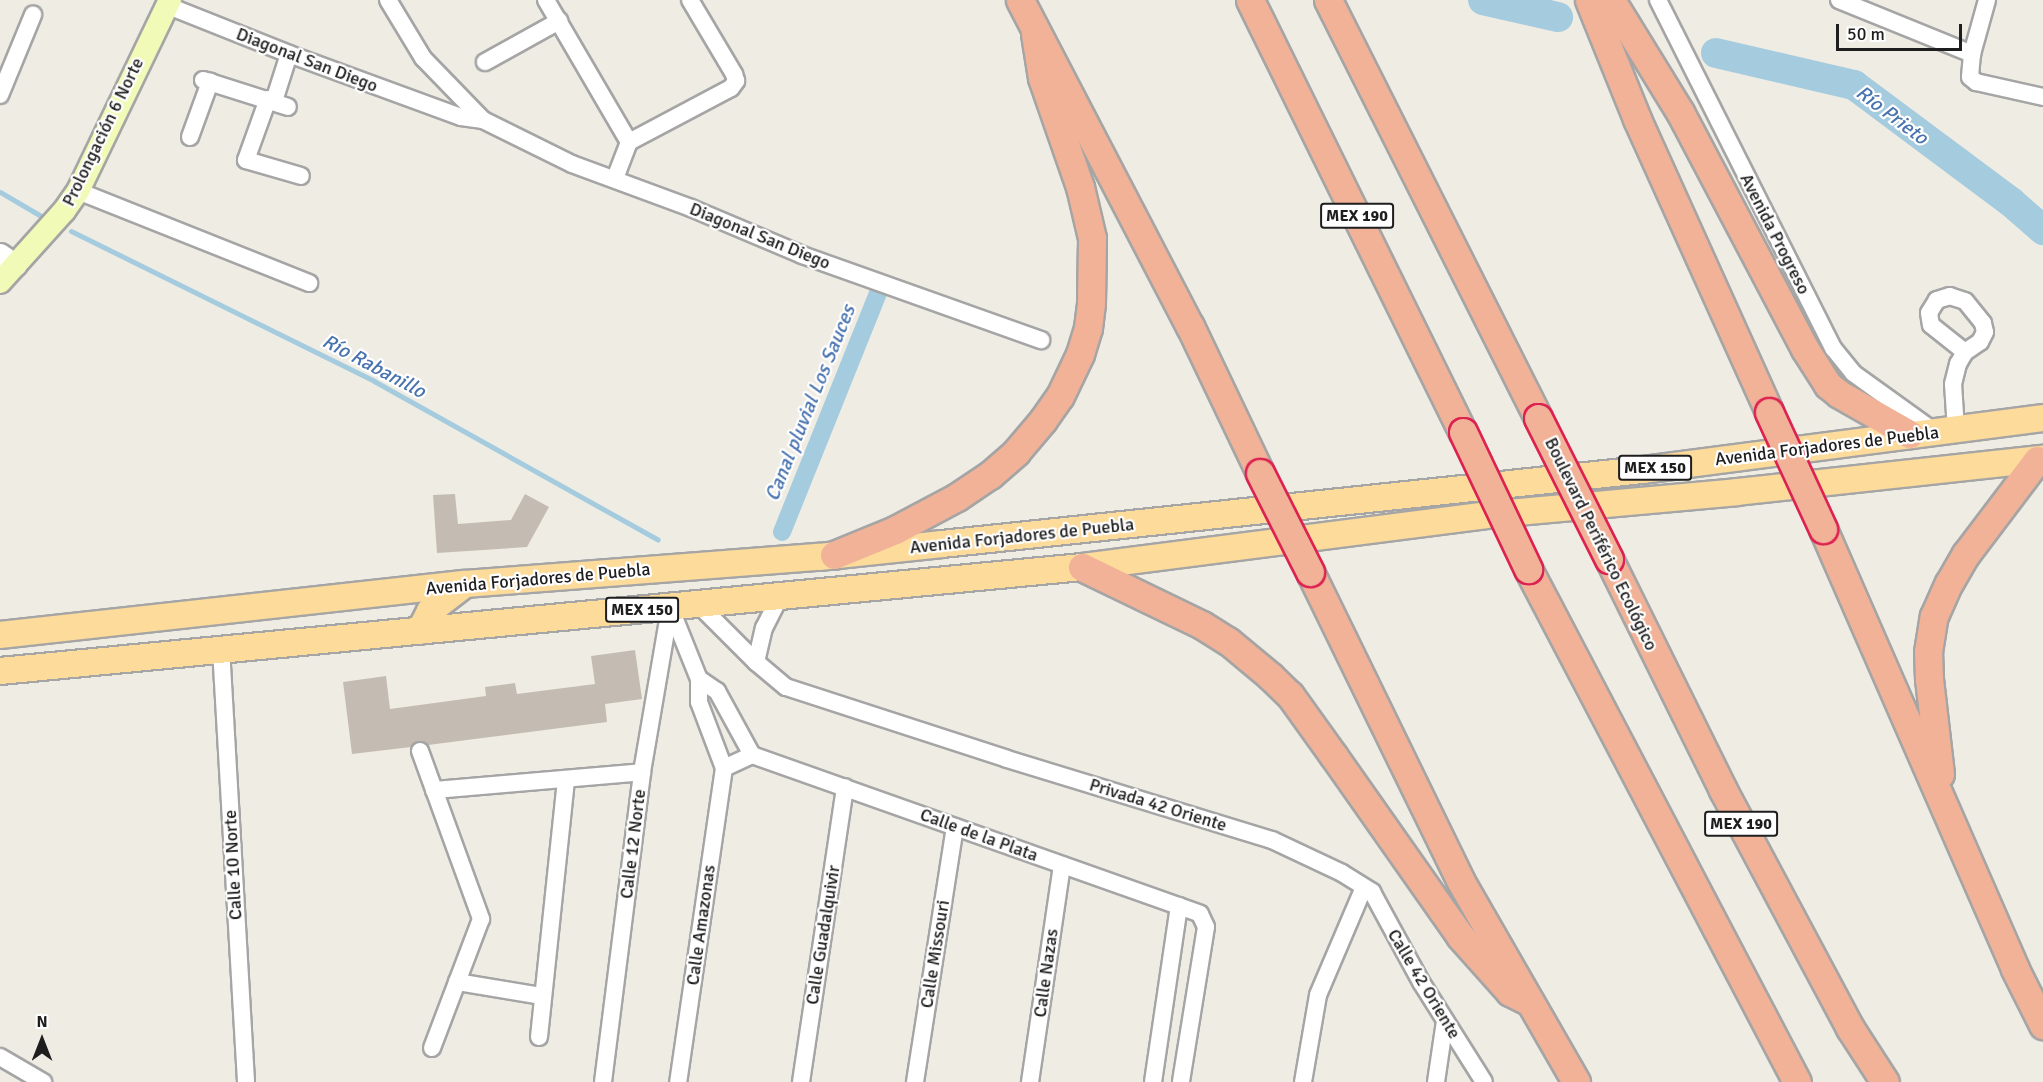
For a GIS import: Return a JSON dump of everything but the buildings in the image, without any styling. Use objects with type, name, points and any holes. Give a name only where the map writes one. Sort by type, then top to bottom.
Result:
[{"type":"highway","points":[[1020,0],[1035,34],[1190,327],[1460,880],[1576,1082]]},
{"type":"highway","name":"MEX 190","points":[[1250,0],[1528,569],[1797,1082]]},
{"type":"highway","name":"Boulevard Periférico Ecológico","points":[[1328,0],[1723,790],[1850,1028],[1885,1082]]},
{"type":"highway","points":[[1589,0],[1637,118],[1823,529],[2015,969],[2043,1025]]},
{"type":"highway","points":[[1611,0],[1680,112],[1805,349],[1828,385],[1839,394],[1933,432]]},
{"type":"highway","points":[[834,555],[896,530],[957,497],[990,475],[1016,452],[1043,420],[1060,396],[1080,354],[1088,328],[1091,303],[1092,238],[1080,187],[1042,78],[1035,34]]},
{"type":"highway","points":[[1951,822],[1937,764],[1930,707],[1928,652],[1934,616],[1949,583],[1966,554],[2040,460]]},
{"type":"highway","points":[[1082,567],[1202,625],[1235,646],[1290,695],[1460,936],[1510,992],[1528,1001]]},
{"type":"main road","name":"Prolongación 6 Norte","points":[[0,282],[8,260],[64,211],[78,192],[168,2]]},
{"type":"main road","name":"Avenida Forjadores de Puebla","points":[[0,634],[465,584],[834,555],[1643,470],[2043,418]]},
{"type":"main road","name":"Avenida Forjadores de Puebla","points":[[0,671],[220,648],[779,598],[1082,567],[1486,515],[1737,492],[2040,460]]},
{"type":"main road","points":[[420,631],[430,611],[465,584]]},
{"type":"street","name":"Diagonal San Diego","points":[[388,0],[423,58],[483,120]]},
{"type":"street","points":[[546,0],[629,142]]},
{"type":"street","points":[[615,179],[629,142],[731,88],[736,81],[690,0]]},
{"type":"street","name":"Avenida Progreso","points":[[1658,0],[1833,348],[1853,373],[1933,432]]},
{"type":"street","points":[[1839,0],[1972,54]]},
{"type":"street","points":[[1987,0],[1972,54],[1970,76],[1976,82],[2043,97]]},
{"type":"street","name":"Diagonal San Diego","points":[[168,2],[289,54],[461,117],[483,120],[572,164],[691,208],[802,255],[1041,340]]},
{"type":"street","points":[[0,95],[33,15]]},
{"type":"street","points":[[486,62],[559,21]]},
{"type":"street","points":[[289,54],[277,102],[246,160],[301,176]]},
{"type":"street","points":[[190,137],[206,81],[277,102]]},
{"type":"street","points":[[78,192],[309,282]]},
{"type":"street","points":[[1933,432],[1953,384],[1958,364],[1965,352]]},
{"type":"street","points":[[756,662],[764,628],[779,598]]},
{"type":"street","name":"Privada 42 Oriente","points":[[699,605],[756,662],[786,687],[1007,759],[1272,840],[1364,886]]},
{"type":"street","points":[[670,607],[699,679],[699,702],[724,768],[752,755],[717,691],[699,679]]},
{"type":"street","name":"Calle 12 Norte","points":[[603,1082],[642,772],[670,607]]},
{"type":"street","name":"Calle 10 Norte","points":[[220,648],[246,1082]]},
{"type":"street","points":[[420,751],[481,919],[432,1048]]},
{"type":"street","name":"Calle de la Plata","points":[[752,755],[1200,914],[1206,927],[1181,1082]]},
{"type":"street","name":"Calle Amazonas","points":[[678,1082],[724,768]]},
{"type":"street","points":[[434,790],[642,772]]},
{"type":"street","points":[[539,1037],[567,779]]},
{"type":"street","name":"Calle Guadalquivir","points":[[801,1082],[845,788]]},
{"type":"street","name":"Calle Missouri","points":[[915,1082],[955,827]]},
{"type":"street","name":"Calle Nazas","points":[[1030,1082],[1062,865]]},
{"type":"street","points":[[1303,1082],[1318,994],[1364,886]]},
{"type":"street","name":"Calle 42 Oriente","points":[[1364,886],[1372,892],[1445,1021],[1484,1082]]},
{"type":"street","points":[[1153,1082],[1179,906]]},
{"type":"street","points":[[457,982],[542,996]]},
{"type":"street","points":[[1436,1082],[1445,1021]]},
{"type":"street","points":[[0,1058],[43,1082]]},
{"type":"waterway","name":"Río Prieto","points":[[1483,0],[1558,17]]},
{"type":"waterway","name":"Río Prieto","points":[[1716,53],[1854,85],[2011,202],[2043,230]]},
{"type":"waterway","name":"Río Rabanillo","points":[[0,192],[41,216]]},
{"type":"waterway","name":"Río Rabanillo","points":[[71,231],[374,381],[658,540]]},
{"type":"waterway","name":"Canal pluvial Los Sauces","points":[[782,532],[879,291]]}]
